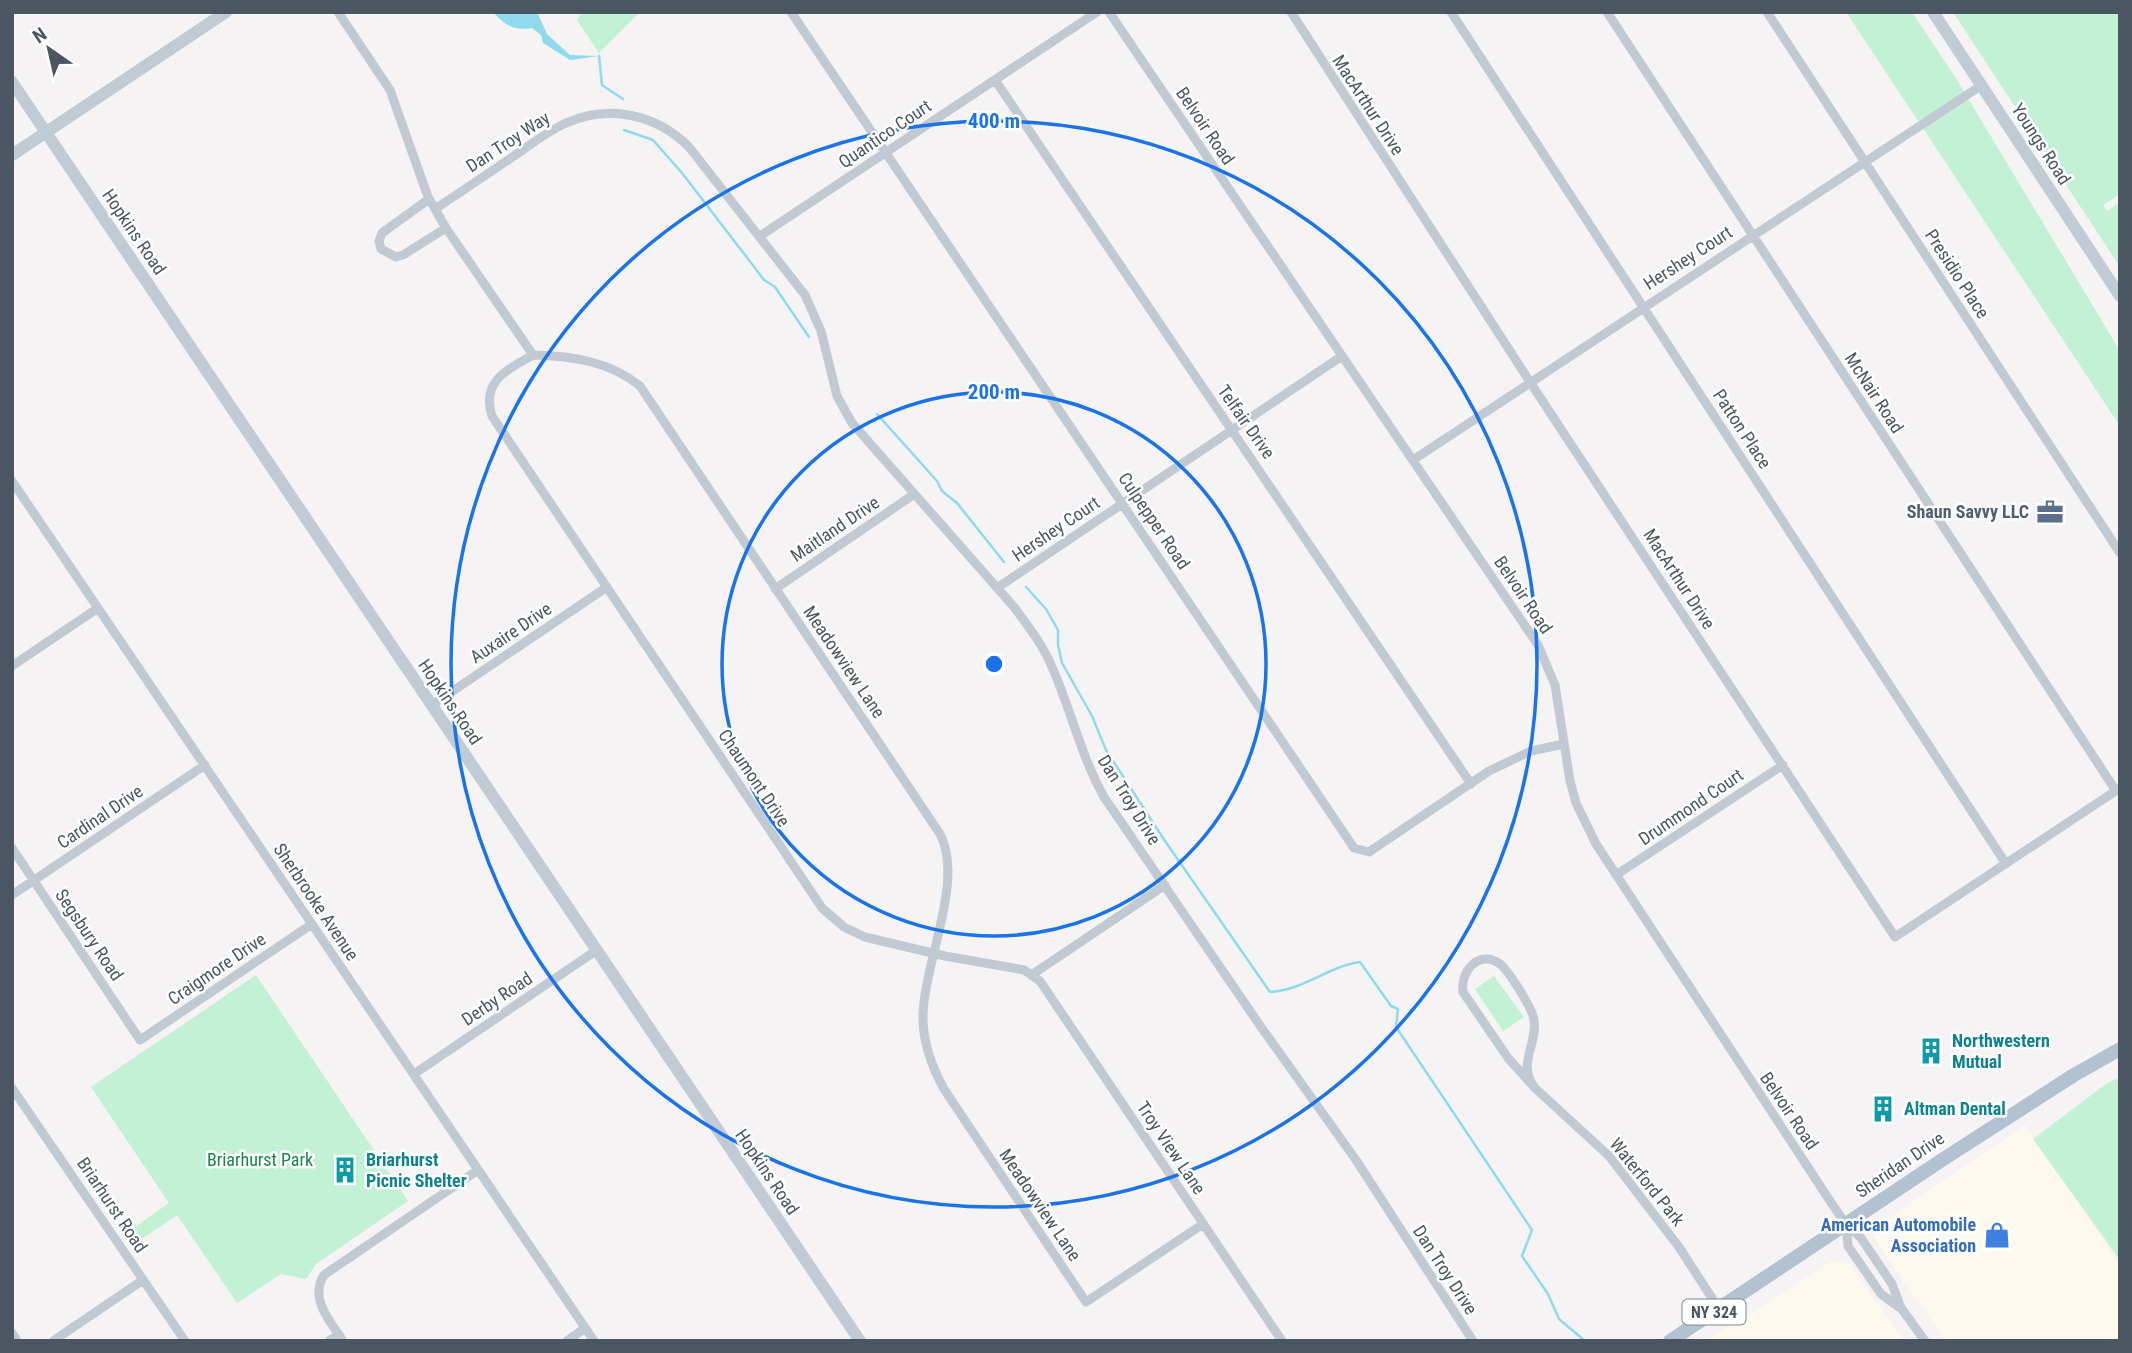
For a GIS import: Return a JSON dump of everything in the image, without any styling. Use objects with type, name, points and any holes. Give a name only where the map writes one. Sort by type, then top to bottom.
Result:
[{"type":"main road","name":"Sheridan Drive","points":[[1670,1341],[2039,1097],[2120,1049]]},
{"type":"street","points":[[12,155],[226,12]]},
{"type":"street","points":[[338,12],[390,90],[429,199],[533,355]]},
{"type":"street","name":"Culpepper Road","points":[[791,12],[1354,848],[1369,852],[1509,760],[1538,749],[1564,744]]},
{"type":"street","name":"Quantico Court","points":[[760,236],[1097,12]]},
{"type":"street","name":"Belvoir Road","points":[[1109,12],[1538,645],[1555,685],[1576,803],[1596,844],[1846,1224]]},
{"type":"street","name":"MacArthur Drive","points":[[1291,12],[1530,382],[1895,936],[2118,789]]},
{"type":"street","name":"Patton Place","points":[[1451,12],[2006,864]]},
{"type":"street","name":"McNair Road","points":[[1607,12],[2118,789]]},
{"type":"street","name":"Presidio Place","points":[[1768,12],[2120,554]]},
{"type":"street","name":"Youngs Road","points":[[1933,12],[2120,296]]},
{"type":"street","name":"Telfair Drive","points":[[995,80],[1471,784]]},
{"type":"street","name":"Hopkins Road","points":[[12,82],[860,1341]]},
{"type":"street","name":"Hershey Court","points":[[1413,460],[1982,85]]},
{"type":"street","name":"Dan Troy Way","points":[[435,209],[565,124],[599,114],[623,114],[655,122],[679,137],[760,236]]},
{"type":"street","points":[[429,199],[382,233],[379,241],[381,249],[396,257],[403,256],[446,228]]},
{"type":"street","name":"Dan Troy Drive","points":[[760,236],[805,295],[814,312],[826,349],[834,388],[843,410],[913,495],[997,587],[1030,629],[1052,667],[1093,778],[1261,1027],[1356,1160],[1473,1341]]},
{"type":"street","name":"Chaumont Drive","points":[[533,355],[502,373],[495,382],[489,398],[492,416],[822,908],[832,919],[854,933],[1033,974]]},
{"type":"street","name":"Meadowview Lane","points":[[533,355],[555,355],[596,362],[621,372],[640,386],[945,843],[949,864],[923,1018],[926,1044],[936,1075],[1086,1301],[1203,1224]]},
{"type":"street","name":"Hershey Court","points":[[997,587],[1342,356]]},
{"type":"street","name":"Sherbrooke Avenue","points":[[12,481],[594,1341]]},
{"type":"street","name":"Maitland Drive","points":[[775,589],[913,495]]},
{"type":"street","name":"Auxaire Drive","points":[[432,705],[607,587]]},
{"type":"street","points":[[12,666],[98,608]]},
{"type":"street","name":"Cardinal Drive","points":[[12,895],[205,765]]},
{"type":"street","name":"Drummond Court","points":[[1616,875],[1783,765]]},
{"type":"street","name":"Segsbury Road","points":[[12,848],[140,1040]]},
{"type":"street","points":[[1033,974],[1165,885]]},
{"type":"street","name":"Craigmore Drive","points":[[140,1040],[312,924]]},
{"type":"street","name":"Derby Road","points":[[414,1074],[597,950]]},
{"type":"street","name":"Waterford Park","points":[[1535,1088],[1527,1078],[1527,1059],[1535,1021],[1531,1009],[1501,964],[1490,960],[1480,961],[1464,973],[1461,982],[1463,992],[1508,1058],[1535,1088],[1609,1156],[1679,1247],[1719,1309]]},
{"type":"street","name":"Troy View Lane","points":[[1033,974],[1048,992],[1282,1341]]},
{"type":"street","name":"Briarhurst Road","points":[[12,1088],[185,1341]]},
{"type":"street","points":[[329,1341],[341,1338],[317,1297],[317,1290],[324,1275],[478,1170]]},
{"type":"street","points":[[1846,1224],[1849,1246],[1881,1294],[1901,1308]]},
{"type":"street","points":[[1846,1224],[1861,1238],[1892,1284],[1901,1308],[1925,1341]]},
{"type":"street","points":[[53,1341],[143,1280]]},
{"type":"street","points":[[567,1341],[585,1328]]},
{"type":"street","points":[[12,1333],[17,1341]]},
{"type":"shaded area","points":[[2025,1125],[2120,1264],[2120,1341],[1945,1341],[1873,1235],[1876,1227]]},
{"type":"shaded area","points":[[1832,1261],[1850,1264],[1903,1341],[1704,1341],[1767,1304]]},
{"type":"green space","points":[[582,12],[640,12],[599,53],[577,20]]},
{"type":"green space","points":[[1846,12],[1912,12],[1957,80],[2120,351],[2120,426]]},
{"type":"green space","points":[[1953,12],[2120,12],[2120,194],[2103,205],[2107,211],[2120,202],[2120,267]]},
{"type":"green space","name":"Briarhurst Park","points":[[256,975],[408,1201],[316,1264],[306,1279],[281,1274],[237,1303],[177,1215],[133,1245],[125,1234],[169,1203],[91,1087]]},
{"type":"green space","points":[[1494,976],[1524,1017],[1503,1031],[1475,989]]},
{"type":"green space","points":[[2120,1077],[2120,1260],[2033,1139],[2106,1084]]},
{"type":"water","points":[[493,12],[537,12],[547,34],[570,55],[599,56],[570,60],[543,43],[541,35],[532,28],[520,29],[511,26]]},
{"type":"waterway","points":[[599,56],[602,85],[623,99]]},
{"type":"waterway","points":[[624,130],[653,140],[682,173],[764,280],[775,287],[809,337]]},
{"type":"waterway","points":[[877,414],[937,481],[942,491],[957,503],[1004,562]]},
{"type":"waterway","points":[[1026,587],[1046,609],[1058,630],[1062,663],[1092,716],[1106,750],[1165,841],[1270,992],[1294,987],[1338,968],[1360,962],[1391,1006],[1398,1009],[1396,1027],[1532,1230],[1522,1256],[1548,1294],[1559,1319],[1585,1341]]},
{"type":"place","name":"Shaun Savvy LLC","points":[[2050,512]]},
{"type":"place","name":"Northwestern Mutual","points":[[1931,1051]]},
{"type":"place","name":"Altman Dental","points":[[1883,1109]]},
{"type":"place","name":"Briarhurst Picnic Shelter","points":[[345,1170]]},
{"type":"place","name":"American Automobile Association","points":[[1997,1235]]}]
